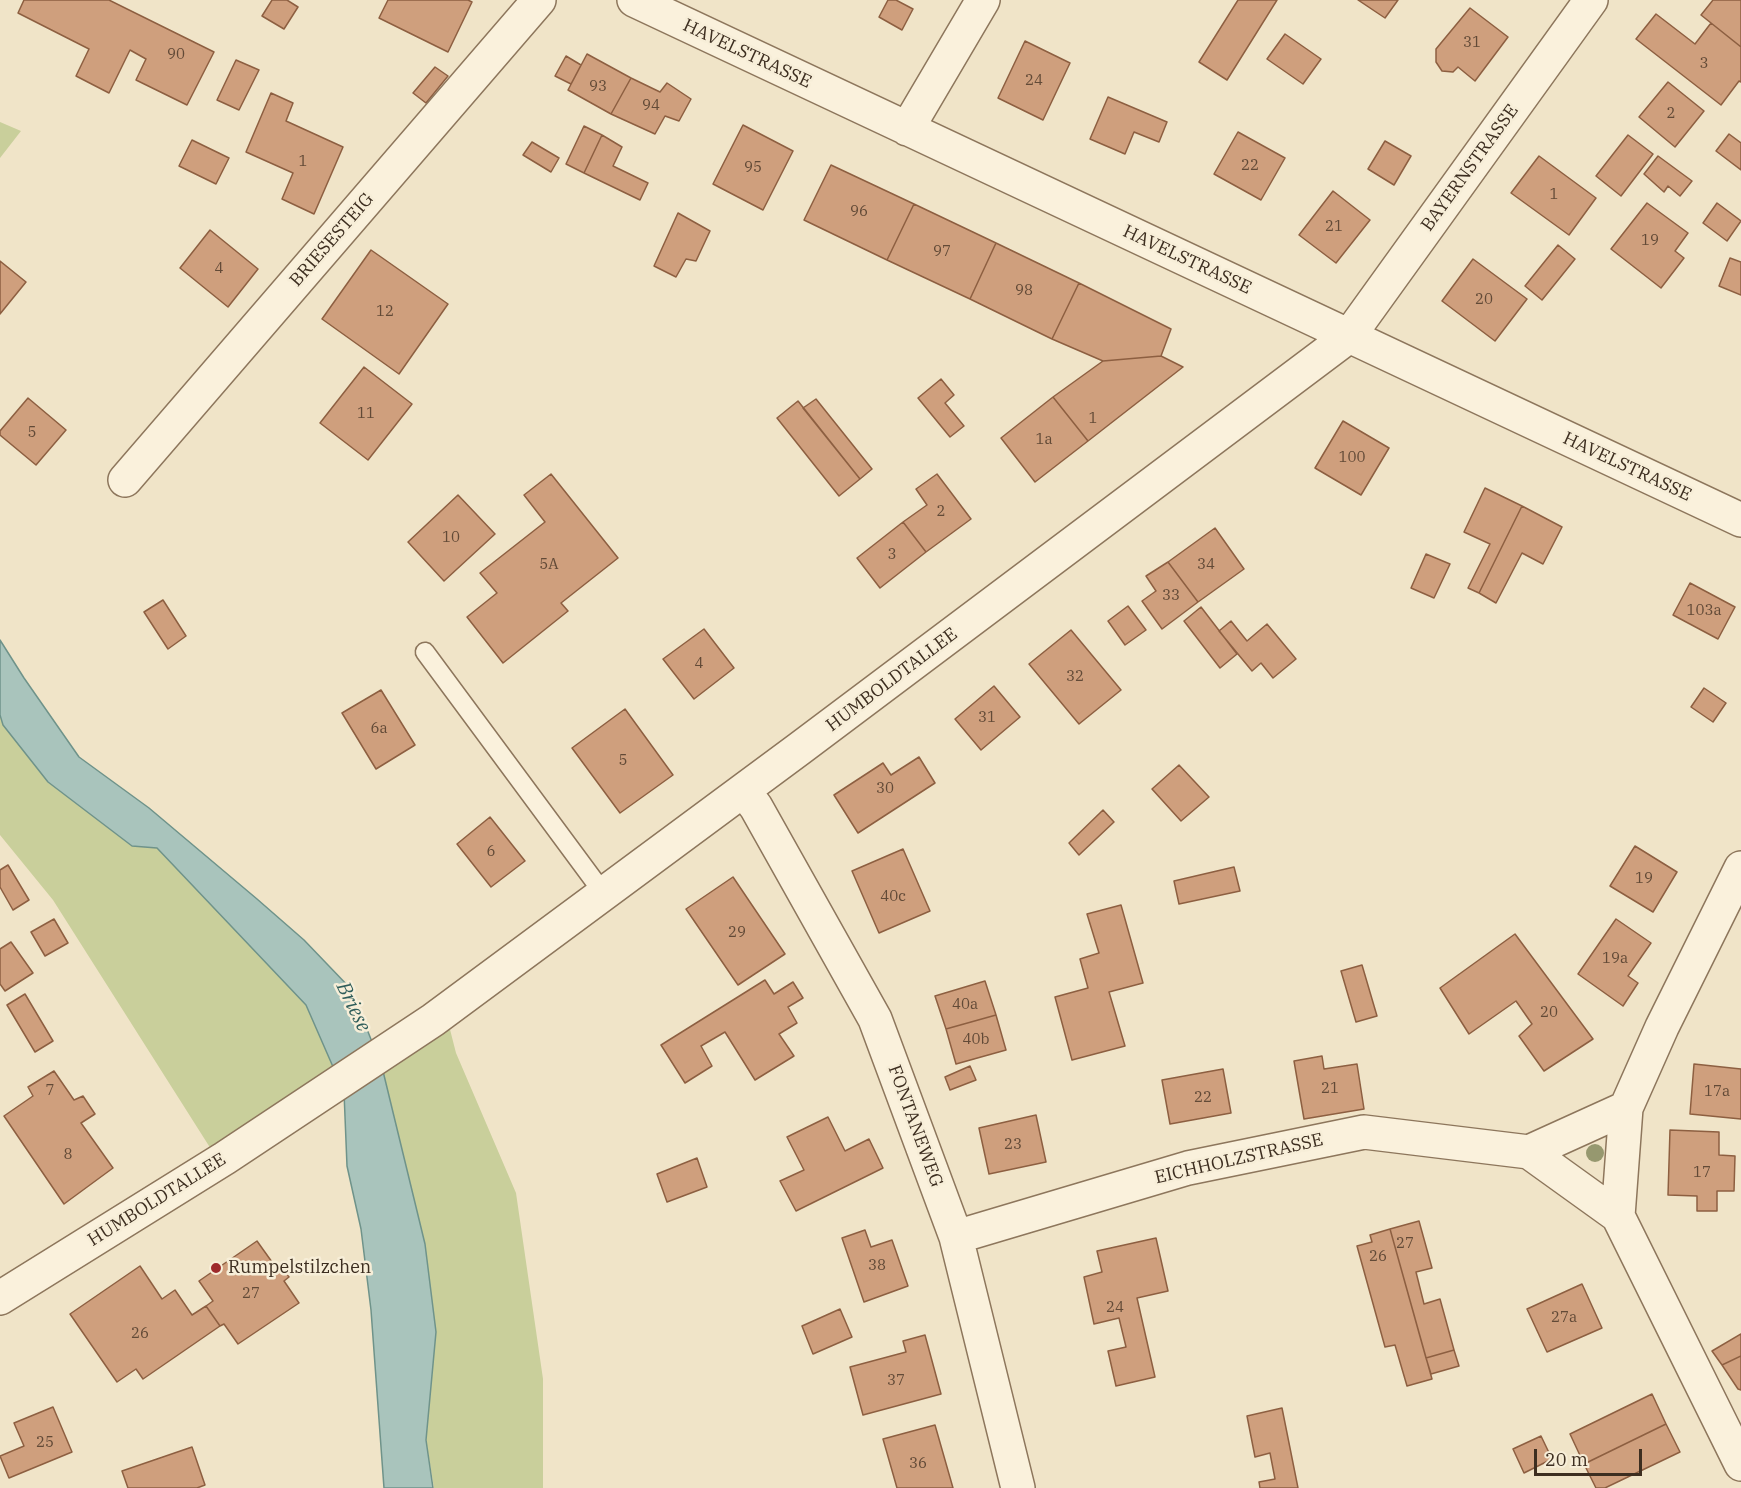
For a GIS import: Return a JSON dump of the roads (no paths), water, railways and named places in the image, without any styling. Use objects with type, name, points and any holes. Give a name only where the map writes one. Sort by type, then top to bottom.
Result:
[{"type":"street","name":"BRIESESTEIG","points":[[125,480],[538,0]]},
{"type":"street","name":"HAVELSTRASSE","points":[[634,0],[1741,520]]},
{"type":"street","points":[[907,129],[983,0]]},
{"type":"street","name":"BAYERNSTRASSE","points":[[1349,336],[1591,0]]},
{"type":"street","name":"HUMBOLDTALLEE","points":[[0,1298],[225,1158],[433,1020],[1349,336]]},
{"type":"street","name":"FONTANEWEG","points":[[744,790],[756,807],[875,1018],[956,1237],[1018,1488]]},
{"type":"street","points":[[1618,1216],[1626,1108],[1662,1028],[1741,868]]},
{"type":"street","points":[[1529,1152],[1626,1108]]},
{"type":"street","name":"EICHHOLZSTRASSE","points":[[956,1237],[1188,1168],[1364,1132],[1529,1152],[1618,1216],[1741,1464]]},
{"type":"lane","points":[[425,652],[604,894]]},
{"type":"water","name":"Briese","points":[[0,640],[79,757],[149,808],[257,899],[304,940],[351,989],[382,1067],[425,1244],[436,1332],[426,1440],[433,1488],[384,1488],[371,1310],[361,1229],[347,1166],[344,1092],[306,1005],[157,848],[132,846],[48,782],[3,725],[0,715]]},
{"type":"place","name":"Rumpelstilzchen","points":[[216,1268]]}]
